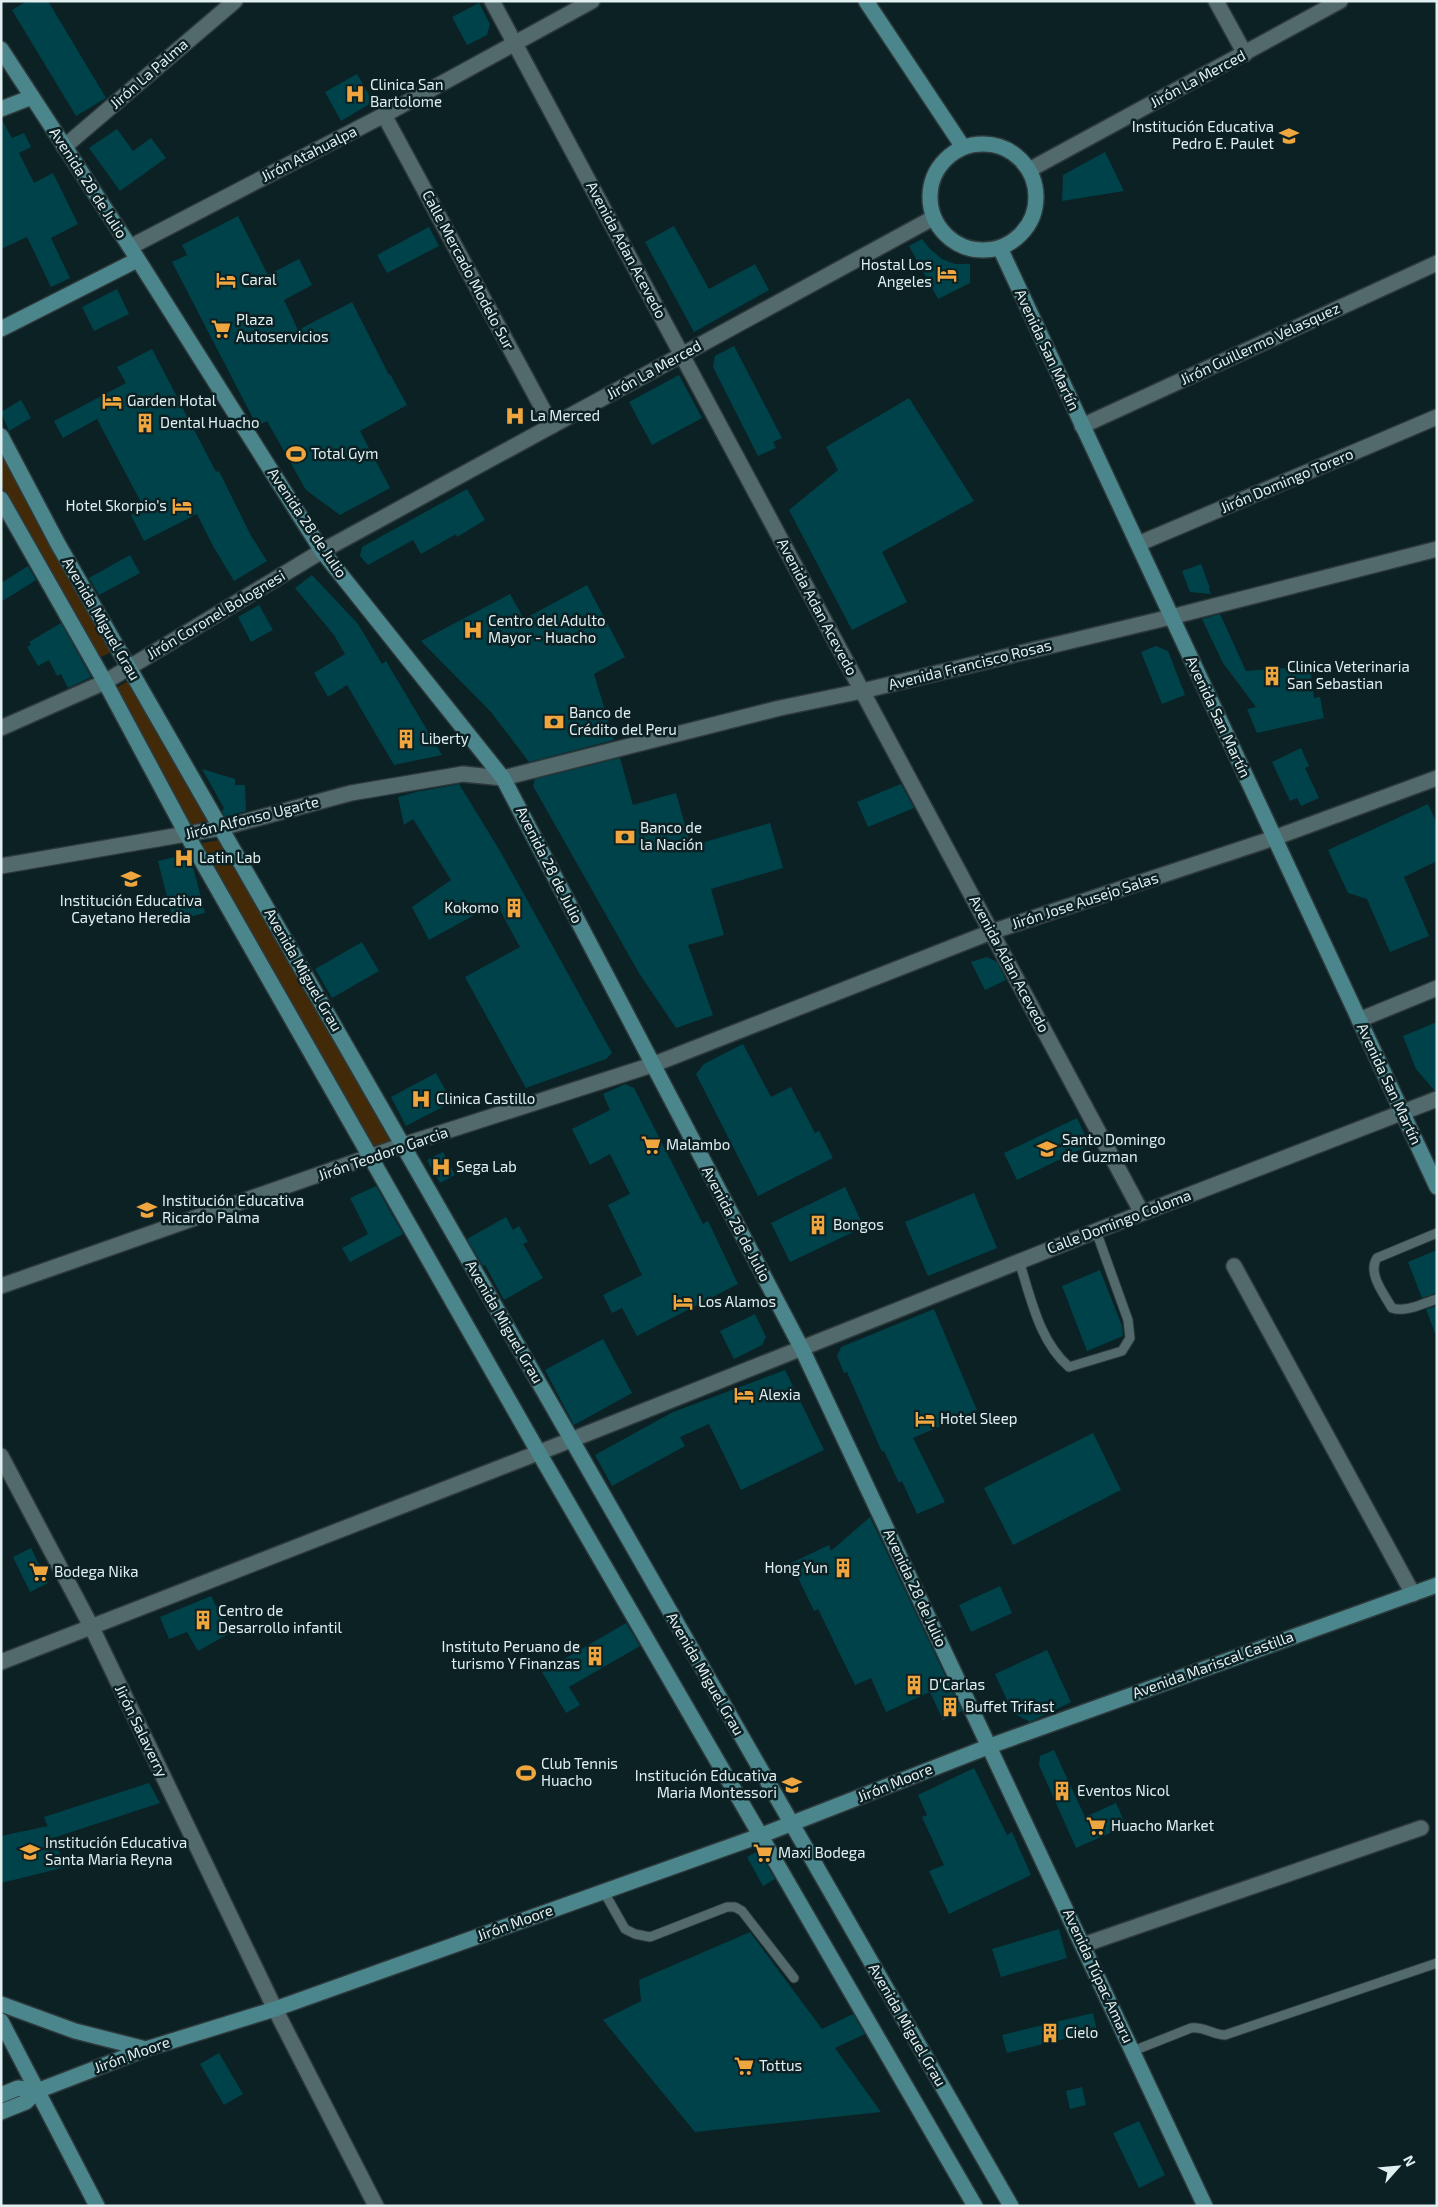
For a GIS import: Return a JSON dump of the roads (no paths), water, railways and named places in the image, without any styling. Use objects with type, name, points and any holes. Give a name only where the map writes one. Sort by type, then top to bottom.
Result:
[{"type":"street","name":"Jirón La Palma","points":[[64,147],[234,1]]},
{"type":"street","name":"Avenida Adan Acevedo","points":[[492,1],[1142,1213]]},
{"type":"street","name":"Jirón Atahualpa","points":[[134,253],[592,1]]},
{"type":"street","points":[[866,1],[963,147]]},
{"type":"street","points":[[1216,1],[1245,54]]},
{"type":"street","name":"Jirón La Merced","points":[[1029,170],[1340,1]]},
{"type":"street","name":"Avenida 28 de Julio","points":[[1,49],[134,253],[322,551],[503,778],[802,1349],[990,1746]]},
{"type":"street","points":[[1,109],[32,97]]},
{"type":"street","name":"Calle Mercado Modelo Sur","points":[[384,115],[552,426]]},
{"type":"street","points":[[977,143],[1000,147],[1020,158],[1029,170],[1035,185],[1036,201],[1033,216],[1020,235],[1000,248],[984,251],[976,250],[953,242],[942,232],[933,218],[929,201],[930,184],[937,168],[948,156],[963,147],[977,143]]},
{"type":"street","name":"Jirón La Merced","points":[[322,551],[933,218]]},
{"type":"street","name":"Avenida San Martín","points":[[1000,248],[1437,1186]]},
{"type":"street","points":[[1,329],[134,253]]},
{"type":"street","name":"Jirón Guillermo Velasquez","points":[[1082,426],[1437,263]]},
{"type":"street","name":"Jirón Domingo Torero","points":[[1138,544],[1437,417]]},
{"type":"street","name":"Avenida Miguel Grau","points":[[1,436],[58,544],[128,668],[1010,2206]]},
{"type":"street","name":"Avenida Miguel Grau","points":[[1,499],[105,682],[187,835],[539,1453],[762,1835],[975,2206]]},
{"type":"street","name":"Avenida Francisco Rosas","points":[[503,778],[780,708],[862,691],[1172,617],[1437,549]]},
{"type":"street","name":"Jirón Coronel Bolognesi","points":[[1,728],[105,682],[322,551]]},
{"type":"street","name":"Jirón Alfonso Ugarte","points":[[1,866],[221,828],[351,793],[463,774],[503,778]]},
{"type":"street","name":"Jirón Jose Ausejo Salas","points":[[652,1064],[991,932],[1274,838],[1437,778]]},
{"type":"street","points":[[1359,1020],[1437,988]]},
{"type":"street","name":"Jirón Teodoro Garcia","points":[[1,1286],[372,1158],[403,1145],[652,1064]]},
{"type":"street","name":"Calle Domingo Coloma","points":[[1,1662],[539,1453],[1096,1231],[1437,1099]]},
{"type":"street","points":[[1234,1266],[1413,1594]]},
{"type":"street","name":"Jirón Salaverry","points":[[1,1456],[92,1626],[275,2009],[376,2206]]},
{"type":"street","name":"Avenida Mariscal Castilla","points":[[990,1746],[1437,1585]]},
{"type":"street","name":"Jirón Moore","points":[[1,2112],[26,2102],[37,2091],[146,2049],[275,2009],[604,1892],[762,1835],[990,1746]]},
{"type":"street","name":"Avenida Túpac Amaru","points":[[990,1746],[1205,2206]]},
{"type":"street","points":[[1083,1946],[1421,1828]]},
{"type":"street","points":[[1,2004],[75,2031],[146,2049]]},
{"type":"street","points":[[1,2021],[97,2206]]},
{"type":"street","name":"Jirón Moore","points":[[1,2095],[18,2088],[37,2091]]},
{"type":"lane","points":[[1019,1262],[1043,1331],[1056,1355],[1062,1361],[1069,1367],[1122,1351],[1130,1338],[1128,1320],[1096,1231]]},
{"type":"lane","points":[[1437,1234],[1377,1258],[1373,1264],[1374,1275],[1392,1308],[1399,1310],[1437,1299]]},
{"type":"lane","points":[[604,1892],[625,1929],[635,1934],[650,1937],[727,1907],[735,1907],[742,1911],[794,1978]]},
{"type":"lane","points":[[1133,2051],[1196,2027],[1219,2035],[1225,2035],[1437,1963]]},
{"type":"place","name":"Clinica San Bartolome","points":[[355,94]]},
{"type":"place","name":"Institución Educativa Pedro E. Paulet","points":[[1289,136]]},
{"type":"place","name":"Hostal Los Angeles","points":[[947,274]]},
{"type":"place","name":"Caral","points":[[226,280]]},
{"type":"place","name":"Plaza Autoservicios","points":[[221,329]]},
{"type":"place","name":"Garden Hotal","points":[[112,401]]},
{"type":"place","name":"La Merced","points":[[515,416]]},
{"type":"place","name":"Dental Huacho","points":[[145,423]]},
{"type":"place","name":"Total Gym","points":[[296,454]]},
{"type":"place","name":"Hotel Skorpio's","points":[[182,506]]},
{"type":"place","name":"Centro del Adulto Mayor - Huacho","points":[[473,630]]},
{"type":"place","name":"Clinica Veterinaria San Sebastian","points":[[1272,676]]},
{"type":"place","name":"Banco de Crédito del Peru","points":[[554,722]]},
{"type":"place","name":"Liberty","points":[[406,739]]},
{"type":"place","name":"Banco de la Nación","points":[[625,837]]},
{"type":"place","name":"Latin Lab","points":[[184,858]]},
{"type":"place","name":"Institución Educativa Cayetano Heredia","points":[[131,879]]},
{"type":"place","name":"Kokomo","points":[[514,908]]},
{"type":"place","name":"Clinica Castillo","points":[[421,1099]]},
{"type":"place","name":"Malambo","points":[[651,1145]]},
{"type":"place","name":"Santo Domingo de Guzman","points":[[1047,1149]]},
{"type":"place","name":"Sega Lab","points":[[441,1167]]},
{"type":"place","name":"Institución Educativa Ricardo Palma","points":[[147,1210]]},
{"type":"place","name":"Bongos","points":[[818,1225]]},
{"type":"place","name":"Los Alamos","points":[[683,1302]]},
{"type":"place","name":"Alexia","points":[[744,1395]]},
{"type":"place","name":"Hotel Sleep","points":[[925,1419]]},
{"type":"place","name":"Hong Yun","points":[[843,1568]]},
{"type":"place","name":"Bodega Nika","points":[[39,1572]]},
{"type":"place","name":"Centro de Desarrollo infantil","points":[[203,1620]]},
{"type":"place","name":"Instituto Peruano de turismo Y Finanzas","points":[[595,1656]]},
{"type":"place","name":"D'Carlas","points":[[914,1685]]},
{"type":"place","name":"Buffet Trifast","points":[[950,1707]]},
{"type":"place","name":"Club Tennis Huacho","points":[[526,1773]]},
{"type":"place","name":"Institución Educativa Maria Montessori","points":[[792,1785]]},
{"type":"place","name":"Eventos Nicol","points":[[1062,1791]]},
{"type":"place","name":"Huacho Market","points":[[1096,1826]]},
{"type":"place","name":"Institución Educativa Santa Maria Reyna","points":[[30,1852]]},
{"type":"place","name":"Maxi Bodega","points":[[763,1853]]},
{"type":"place","name":"Cielo","points":[[1050,2033]]},
{"type":"place","name":"Tottus","points":[[744,2066]]}]
